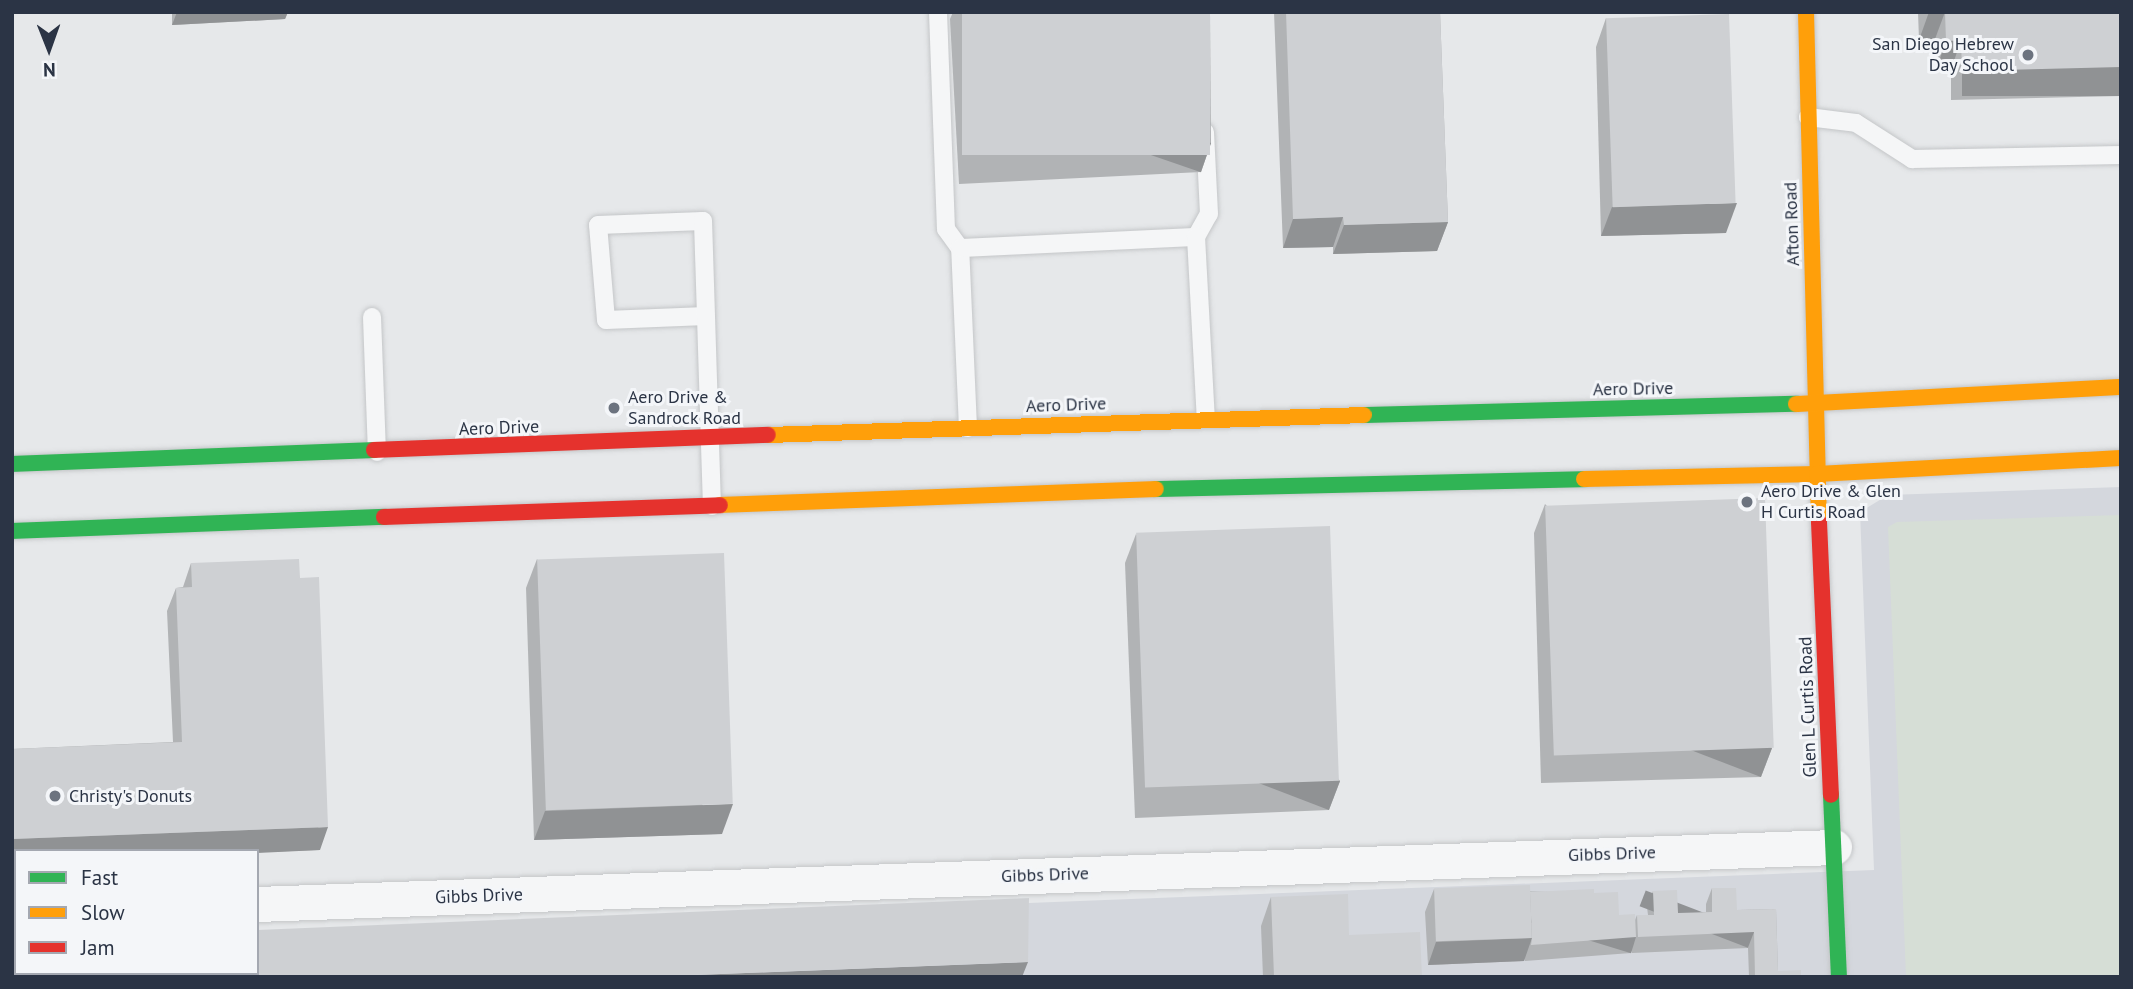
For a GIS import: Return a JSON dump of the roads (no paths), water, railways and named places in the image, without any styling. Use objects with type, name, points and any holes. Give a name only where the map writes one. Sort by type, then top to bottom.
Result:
[{"type":"main road","name":"Afton Road","points":[[1806,12],[1816,435]]},
{"type":"main road","name":"Aero Drive","points":[[12,464],[1206,419],[1816,401],[2121,387]]},
{"type":"main road","name":"Glen L Curtis Road","points":[[1816,435],[1839,977]]},
{"type":"main road","points":[[12,531],[1205,487],[1817,474],[2121,458]]},
{"type":"street","name":"Gibbs Drive","points":[[259,904],[1833,847]]},
{"type":"lane","points":[[938,12],[946,229],[960,248],[968,428]]},
{"type":"lane","points":[[1204,107],[1209,214],[1196,237],[1206,419]]},
{"type":"lane","points":[[1808,117],[1856,123],[1912,159],[2121,155]]},
{"type":"lane","points":[[706,316],[606,320],[598,225],[703,221],[710,438],[712,506]]},
{"type":"lane","points":[[960,248],[1196,237]]},
{"type":"lane","points":[[372,317],[377,452]]},
{"type":"place","name":"San Diego Hebrew Day School","points":[[2028,55]]},
{"type":"place","name":"Aero Drive & Sandrock Road","points":[[614,408]]},
{"type":"place","name":"Aero Drive & Glen H Curtis Road","points":[[1747,502]]},
{"type":"place","name":"Christy's Donuts","points":[[55,796]]}]
